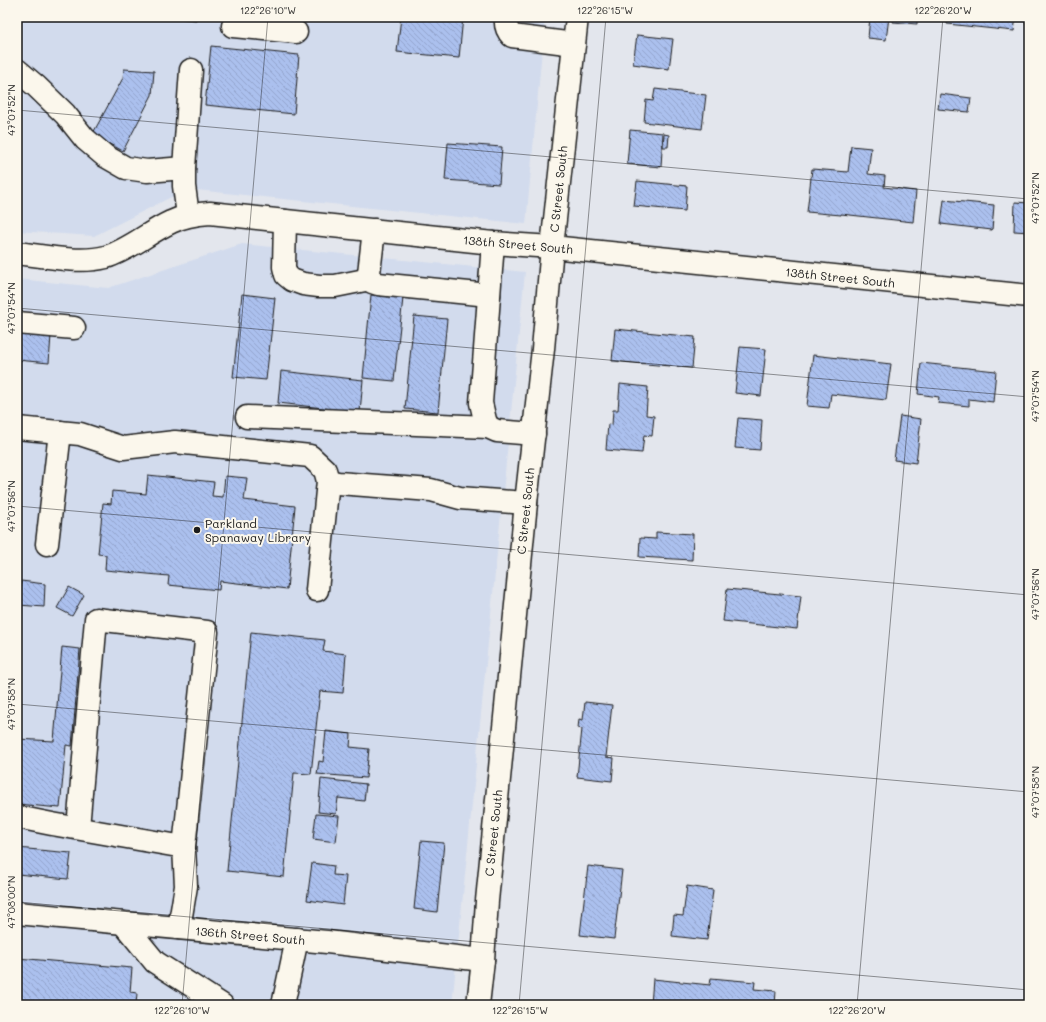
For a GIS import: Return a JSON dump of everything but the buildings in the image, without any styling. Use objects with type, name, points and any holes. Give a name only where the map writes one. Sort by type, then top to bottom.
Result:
[{"type":"street","points":[[506,17],[508,31],[512,36],[574,44]]},
{"type":"street","name":"C Street South","points":[[478,1005],[526,503],[577,17]]},
{"type":"street","points":[[233,26],[296,32]]},
{"type":"street","points":[[17,70],[65,114],[85,139],[104,156],[126,168],[147,171],[184,168]]},
{"type":"street","points":[[188,216],[184,186],[184,168],[191,70]]},
{"type":"street","name":"138th Street South","points":[[17,253],[71,259],[97,259],[120,251],[171,222],[188,216],[210,213],[1029,296]]},
{"type":"street","points":[[285,221],[284,267],[286,275],[292,280],[303,284],[335,286],[370,279]]},
{"type":"street","points":[[374,230],[369,273],[372,282],[378,284],[489,294]]},
{"type":"street","points":[[488,427],[481,403],[493,242]]},
{"type":"street","points":[[17,322],[74,328]]},
{"type":"street","points":[[247,417],[488,427],[497,431],[534,434]]},
{"type":"street","points":[[17,428],[80,434],[124,448],[175,442],[310,456],[325,470],[328,481],[317,590]]},
{"type":"street","points":[[47,544],[60,432]]},
{"type":"street","points":[[328,481],[431,490],[460,498],[526,503]]},
{"type":"street","points":[[78,828],[96,619],[207,632],[184,846],[186,886],[180,928]]},
{"type":"street","points":[[17,817],[184,846]]},
{"type":"street","name":"136th Street South","points":[[17,913],[297,939],[483,960]]},
{"type":"street","points":[[123,923],[155,962],[222,1005]]},
{"type":"street","points":[[283,1005],[297,939]]},
{"type":"shaded area","points":[[17,17],[545,17],[526,224],[187,189],[94,236],[17,231]]},
{"type":"shaded area","points":[[242,244],[525,272],[452,1005],[17,1005],[17,279],[108,288]]},
{"type":"place","name":"Parkland Spanaway Library","points":[[197,530]]}]
